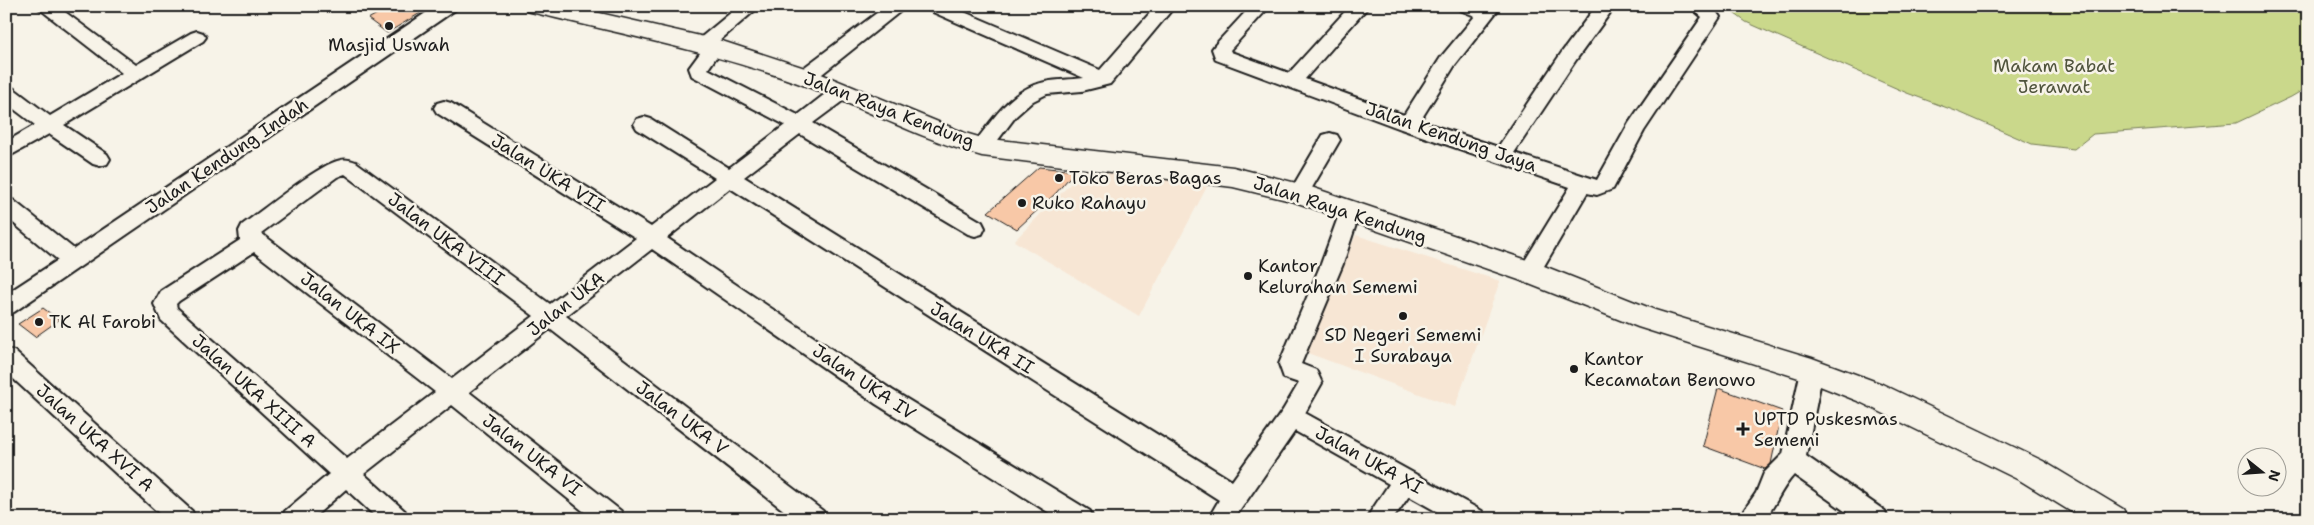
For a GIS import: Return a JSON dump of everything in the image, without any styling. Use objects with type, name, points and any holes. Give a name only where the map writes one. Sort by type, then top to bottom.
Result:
[{"type":"main road","name":"Jalan Raya Kendung","points":[[552,8],[710,45],[804,77],[957,140],[982,147],[1233,177],[1300,193],[1350,212],[1529,272],[1648,319],[1812,370],[1871,393],[2032,471],[2112,519]]},
{"type":"street","points":[[44,6],[135,74]]},
{"type":"street","name":"Jalan Kendung Indah","points":[[6,306],[449,6]]},
{"type":"street","points":[[751,6],[710,45],[698,68],[699,72],[799,124],[975,228]]},
{"type":"street","points":[[804,77],[898,6]]},
{"type":"street","points":[[934,6],[1103,79]]},
{"type":"street","name":"Jalan Kendung Jaya","points":[[1260,6],[1221,49],[1223,56],[1292,82],[1348,100],[1408,124],[1594,188],[1602,188],[1606,184],[1636,128],[1711,17],[1709,12],[1698,6]]},
{"type":"street","points":[[1292,82],[1360,6]]},
{"type":"street","points":[[1408,124],[1448,61],[1489,10],[1466,6]]},
{"type":"street","points":[[1503,156],[1606,6]]},
{"type":"street","points":[[982,147],[1020,100],[1036,91],[1045,88],[1091,84],[1103,79],[1160,8]]},
{"type":"street","points":[[6,150],[197,37]]},
{"type":"street","name":"Jalan UKA","points":[[294,519],[347,473],[841,92]]},
{"type":"street","points":[[6,93],[100,159]]},
{"type":"street","name":"Jalan UKA VII","points":[[444,108],[652,238]]},
{"type":"street","name":"Jalan UKA II","points":[[644,124],[1236,497]]},
{"type":"street","points":[[1300,193],[1330,140]]},
{"type":"street","name":"Jalan UKA VIII","points":[[252,237],[252,227],[330,172],[341,167],[349,167],[550,316]]},
{"type":"street","points":[[1529,272],[1582,184]]},
{"type":"street","points":[[6,205],[74,260]]},
{"type":"street","points":[[1220,519],[1291,417],[1311,383],[1308,377],[1292,371],[1290,364],[1332,264],[1350,212]]},
{"type":"street","name":"Jalan UKA XIII A","points":[[252,237],[171,295],[165,300],[164,306],[169,314],[396,519]]},
{"type":"street","name":"Jalan UKA IX","points":[[252,237],[452,392]]},
{"type":"street","name":"Jalan UKA IV","points":[[652,238],[884,397],[1082,519]]},
{"type":"street","name":"Jalan UKA V","points":[[550,316],[814,519]]},
{"type":"street","name":"Jalan UKA XVI A","points":[[6,358],[183,519]]},
{"type":"street","points":[[1750,519],[1766,499],[1773,481],[1792,460],[1796,450],[1812,370]]},
{"type":"street","name":"Jalan UKA VI","points":[[452,392],[612,519]]},
{"type":"street","name":"Jalan UKA XI","points":[[1291,417],[1473,519]]},
{"type":"street","points":[[1792,460],[1876,519]]},
{"type":"street","points":[[1378,519],[1406,481]]},
{"type":"shaded area","points":[[1090,164],[1209,183],[1139,316],[1014,241]]},
{"type":"shaded area","name":"SD Negeri Sememi I Surabaya","points":[[1356,235],[1500,281],[1455,407],[1302,351]]},
{"type":"green space","name":"Makam Babat Jerawat","points":[[1724,6],[2308,6],[2308,87],[2236,123],[2093,134],[2074,149],[2032,144],[1961,113],[1907,93],[1746,22]]},
{"type":"building","name":"Masjid Uswah","points":[[391,6],[432,6],[387,33],[368,19]]},
{"type":"building","name":"Ruko Rahayu","points":[[1039,167],[1075,171],[1056,193],[1017,229],[988,212]]},
{"type":"building","name":"TK Al Farobi","points":[[43,308],[59,320],[35,337],[18,324]]},
{"type":"building","name":"UPTD Puskesmas Sememi","points":[[1718,388],[1782,411],[1771,464],[1765,469],[1703,446]]},
{"type":"place","name":"Masjid Uswah","points":[[389,26]]},
{"type":"place","name":"Toko Beras Bagas","points":[[1059,178]]},
{"type":"place","name":"Ruko Rahayu","points":[[1022,203]]},
{"type":"place","name":"Kantor Kelurahan Sememi","points":[[1248,276]]},
{"type":"place","name":"SD Negeri Sememi I Surabaya","points":[[1403,316]]},
{"type":"place","name":"TK Al Farobi","points":[[39,322]]},
{"type":"place","name":"Kantor Kecamatan Benowo","points":[[1574,369]]},
{"type":"place","name":"UPTD Puskesmas Sememi","points":[[1743,429]]}]
